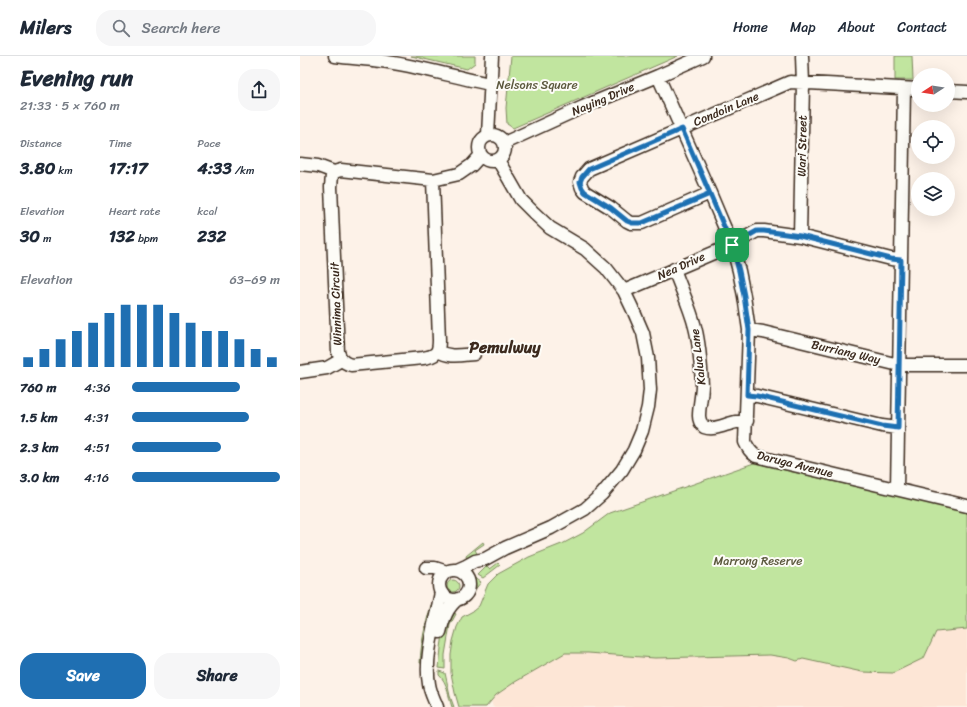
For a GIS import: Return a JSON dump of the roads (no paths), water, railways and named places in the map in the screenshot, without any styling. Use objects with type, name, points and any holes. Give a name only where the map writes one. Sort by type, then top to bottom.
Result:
[{"type":"street","points":[[335,56],[382,61],[490,84]]},
{"type":"street","points":[[488,135],[492,56]]},
{"type":"street","name":"Naying Drive","points":[[504,143],[583,107],[703,56]]},
{"type":"street","name":"Wari Street","points":[[800,236],[803,83],[802,56]]},
{"type":"street","name":"Daruga Avenue","points":[[658,76],[732,245],[739,271],[749,330],[745,442],[751,453],[756,456],[967,506]]},
{"type":"street","name":"Condoin Lane","points":[[710,194],[637,224],[627,221],[611,208],[585,192],[580,182],[582,177],[589,169],[790,82],[911,89]]},
{"type":"street","points":[[897,489],[904,89]]},
{"type":"street","points":[[955,91],[967,92]]},
{"type":"street","points":[[488,135],[497,136],[504,143],[504,153],[498,160],[488,161],[480,155],[480,141],[488,135]]},
{"type":"street","points":[[300,164],[318,166],[334,172],[341,170],[433,180],[459,174],[472,165],[480,155]]},
{"type":"street","points":[[436,707],[429,683],[428,665],[441,578],[444,574],[461,569],[476,561],[485,559],[505,548],[552,528],[585,509],[602,494],[622,470],[634,450],[642,431],[648,407],[650,390],[648,358],[643,333],[624,292],[606,268],[585,249],[550,228],[534,214],[521,200],[498,160]]},
{"type":"street","name":"Winnima Circuit","points":[[334,172],[332,175],[331,187],[338,352],[341,360],[351,365],[430,357],[438,351]]},
{"type":"street","points":[[433,180],[439,332],[438,351],[451,356],[474,354]]},
{"type":"street","name":"Nea Drive","points":[[624,292],[732,245],[757,231],[800,236],[891,259],[901,260]]},
{"type":"street","name":"Kalua Lane","points":[[674,269],[688,305],[699,347],[702,365],[702,392],[699,417],[701,422],[704,427],[713,429],[736,422],[746,421]]},
{"type":"street","name":"Burriang Way","points":[[749,330],[763,332],[899,365],[967,365]]},
{"type":"street","points":[[300,372],[327,368],[341,360]]},
{"type":"street","points":[[747,395],[757,396],[882,426],[898,428]]},
{"type":"street","points":[[436,707],[434,691],[437,649],[443,622],[452,603],[466,594],[472,575],[485,559]]},
{"type":"street","points":[[458,599],[448,599],[444,596],[426,568],[461,572],[468,579],[469,584]]},
{"type":"street","points":[[422,695],[436,707]]},
{"type":"district","name":"Pemulwuy","points":[[505,347]]},
{"type":"park label","name":"Nelsons Square","points":[[537,85]]},
{"type":"park label","name":"Marrong Reserve","points":[[758,561]]}]
